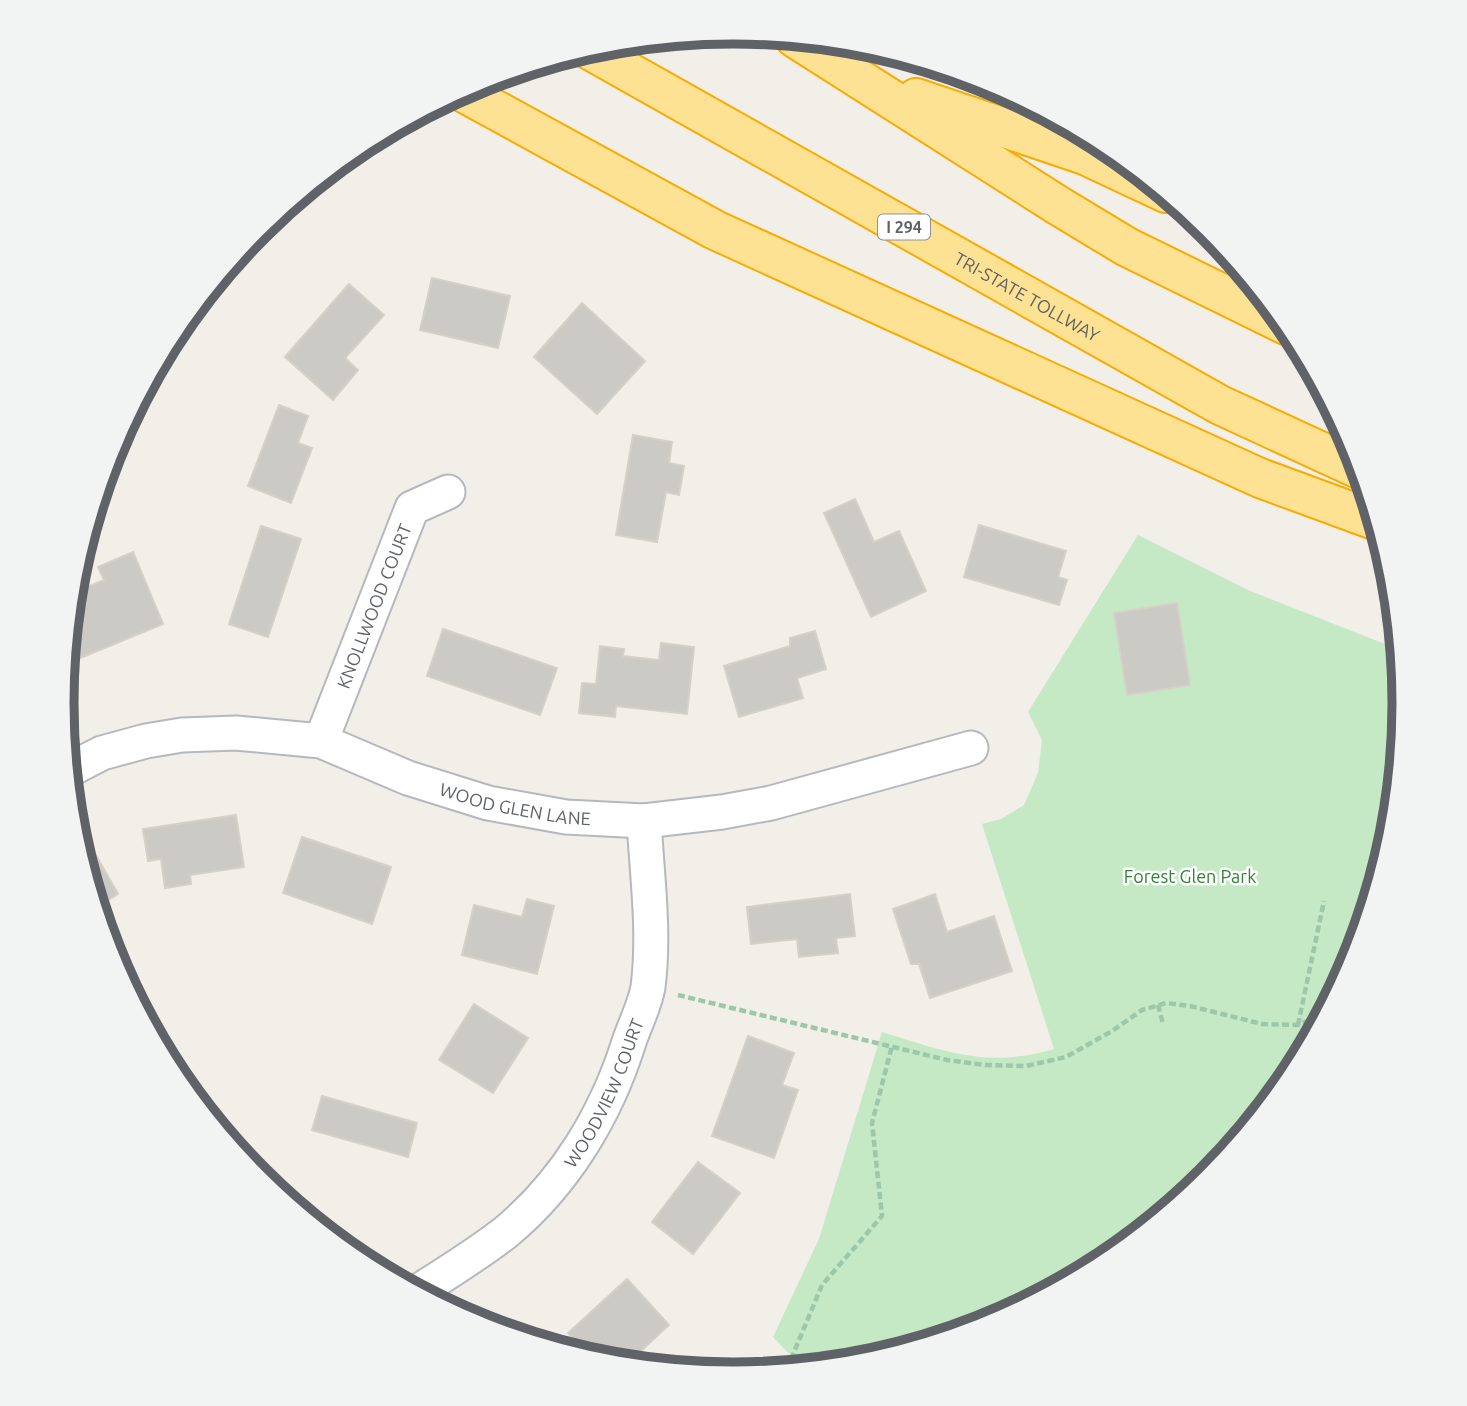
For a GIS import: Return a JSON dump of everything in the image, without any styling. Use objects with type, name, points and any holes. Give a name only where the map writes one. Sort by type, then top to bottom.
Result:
[{"type":"highway","points":[[811,48],[1127,247],[1266,315]]},
{"type":"highway","name":"TRI-STATE TOLLWAY","points":[[602,57],[1220,405],[1348,464]]},
{"type":"highway","points":[[860,80],[1086,155],[1128,175]]},
{"type":"highway","points":[[473,98],[715,230],[1259,478],[1366,517]]},
{"type":"street","name":"KNOLLWOOD COURT","points":[[321,741],[412,508],[448,492]]},
{"type":"street","name":"WOOD GLEN LANE","points":[[78,765],[102,753],[182,735],[236,733],[321,741],[408,778],[488,803],[566,817],[644,821],[771,803],[971,748]]},
{"type":"street","name":"WOODVIEW COURT","points":[[426,1286],[505,1232],[541,1198],[579,1150],[604,1105],[623,1062],[648,989],[651,931],[644,821]]},
{"type":"path","points":[[1298,1025],[1324,901]]},
{"type":"path","points":[[648,989],[960,1062],[1026,1066],[1066,1057],[1142,1010],[1166,1003],[1190,1006],[1262,1024],[1298,1025],[1311,1020]]},
{"type":"path","points":[[1158,1005],[1163,1024]]},
{"type":"path","points":[[792,1360],[821,1285],[882,1216],[873,1123],[892,1046]]},
{"type":"green space","name":"Forest Glen Park","points":[[1138,535],[1248,590],[1390,646],[1393,703],[1387,789],[1380,832],[1358,915],[1325,995],[1282,1069],[1257,1104],[1200,1169],[1135,1226],[1063,1274],[986,1312],[904,1340],[862,1350],[795,1359],[773,1337],[819,1239],[882,1032],[946,1051],[986,1057],[1030,1055],[1054,1049],[982,824],[1001,819],[1024,805],[1038,773],[1042,740],[1028,712]]},
{"type":"building","points":[[432,278],[510,296],[498,348],[420,330]]},
{"type":"building","points":[[349,284],[384,315],[345,358],[358,370],[333,400],[285,357]]},
{"type":"building","points":[[582,303],[645,361],[597,414],[534,357]]},
{"type":"building","points":[[279,405],[308,416],[298,443],[312,448],[291,503],[248,486]]},
{"type":"building","points":[[633,435],[672,442],[669,463],[684,466],[679,495],[666,492],[657,542],[616,535]]},
{"type":"building","points":[[855,499],[874,542],[899,531],[926,591],[871,617],[824,513]]},
{"type":"building","points":[[979,525],[1066,551],[1058,577],[1067,580],[1059,605],[964,577]]},
{"type":"building","points":[[261,526],[301,539],[268,637],[229,624]]},
{"type":"building","points":[[133,552],[163,624],[76,660],[85,588],[104,580],[98,567]]},
{"type":"building","points":[[1177,603],[1190,685],[1127,695],[1114,613]]},
{"type":"building","points":[[443,629],[557,668],[540,715],[427,676]]},
{"type":"building","points":[[815,631],[826,669],[797,678],[803,698],[739,717],[724,666],[790,646],[790,638]]},
{"type":"building","points":[[661,643],[694,647],[687,714],[616,706],[615,717],[579,713],[582,683],[596,684],[600,646],[624,649],[623,656],[659,660]]},
{"type":"building","points":[[236,815],[244,867],[190,875],[191,884],[165,888],[161,859],[148,861],[143,829]]},
{"type":"building","points":[[302,837],[391,867],[372,924],[283,893]]},
{"type":"building","points":[[91,851],[118,894],[105,902],[97,874]]},
{"type":"building","points":[[850,894],[855,936],[836,938],[838,953],[799,957],[797,939],[751,944],[747,907]]},
{"type":"building","points":[[935,894],[947,932],[994,916],[1012,971],[930,998],[919,964],[911,964],[893,909]]},
{"type":"building","points":[[527,899],[554,906],[537,974],[462,955],[474,905],[522,917]]},
{"type":"building","points":[[474,1004],[528,1038],[493,1093],[439,1060]]},
{"type":"building","points":[[748,1036],[794,1053],[782,1085],[798,1090],[774,1158],[712,1136]]},
{"type":"building","points":[[322,1096],[417,1123],[408,1157],[312,1130]]},
{"type":"building","points":[[698,1162],[740,1193],[693,1254],[652,1222]]},
{"type":"building","points":[[627,1279],[669,1325],[636,1355],[577,1343],[568,1333]]}]
